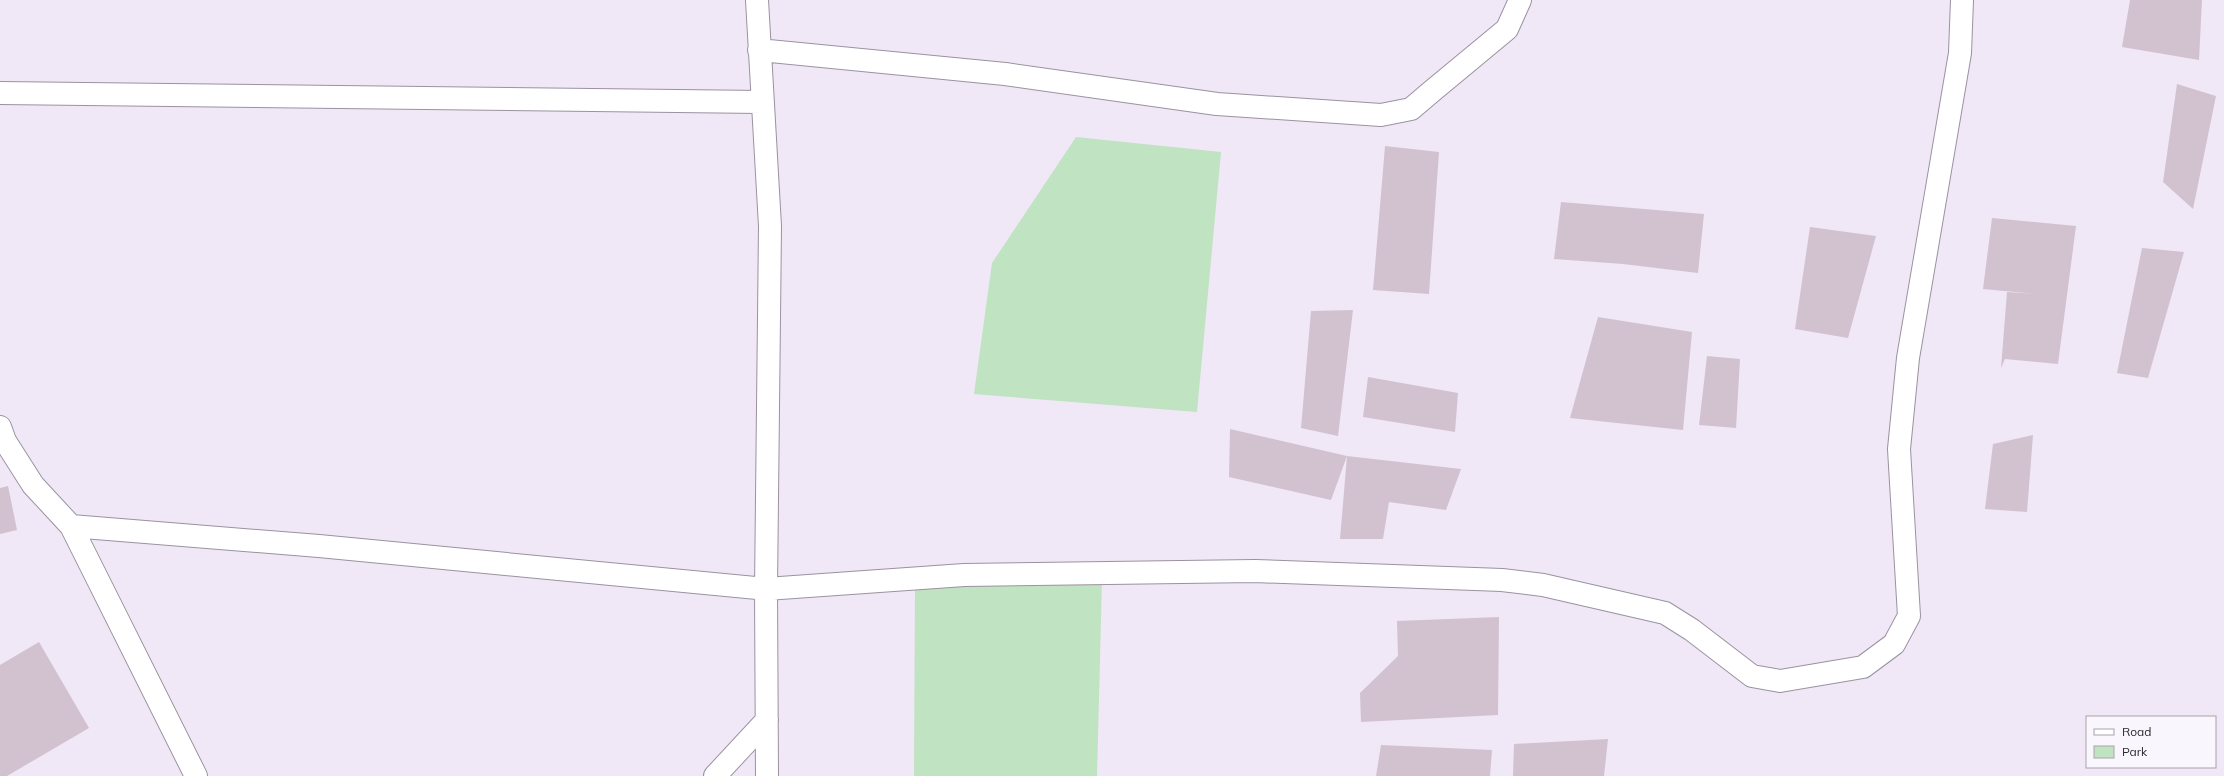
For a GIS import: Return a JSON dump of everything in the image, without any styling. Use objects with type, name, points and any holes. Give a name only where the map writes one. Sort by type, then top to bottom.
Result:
[{"type":"street","points":[[757,0],[770,226],[766,589],[767,776]]},
{"type":"street","points":[[760,50],[1005,74],[1217,104],[1381,115],[1411,109],[1507,29],[1520,0]]},
{"type":"street","points":[[71,526],[327,547],[766,589],[964,575],[1255,571],[1502,580],[1544,585],[1665,613],[1692,630],[1752,676],[1780,681],[1863,667],[1894,644],[1909,616],[1899,449],[1908,358],[1960,53],[1962,0]]},
{"type":"street","points":[[0,93],[762,102]]},
{"type":"street","points":[[0,427],[5,441],[33,486],[71,526],[196,776]]},
{"type":"street","points":[[716,776],[767,720]]},
{"type":"green space","points":[[1076,137],[1221,152],[1197,412],[974,394],[992,263]]},
{"type":"green space","points":[[1102,579],[1097,776],[914,776],[915,583]]},
{"type":"building","points":[[2130,0],[2202,0],[2199,60],[2122,47]]},
{"type":"building","points":[[2177,84],[2216,96],[2193,209],[2163,182]]},
{"type":"building","points":[[1385,146],[1439,152],[1429,294],[1373,290]]},
{"type":"building","points":[[1561,202],[1704,214],[1698,273],[1623,264],[1554,259]]},
{"type":"building","points":[[1992,218],[2076,226],[2058,364],[2005,359],[2001,368],[2007,292],[2036,294],[1983,289]]},
{"type":"building","points":[[1810,227],[1876,236],[1848,338],[1795,329]]},
{"type":"building","points":[[2142,248],[2184,252],[2148,378],[2117,373]]},
{"type":"building","points":[[1353,310],[1338,436],[1301,428],[1311,311]]},
{"type":"building","points":[[1598,317],[1692,332],[1683,430],[1570,418]]},
{"type":"building","points":[[1707,356],[1740,359],[1736,428],[1699,425]]},
{"type":"building","points":[[1368,377],[1458,393],[1455,432],[1363,417]]},
{"type":"building","points":[[1230,429],[1347,456],[1331,500],[1229,477]]},
{"type":"building","points":[[2033,435],[2027,512],[1985,509],[1993,444]]},
{"type":"building","points":[[1347,456],[1461,469],[1446,510],[1389,502],[1383,539],[1340,539]]},
{"type":"building","points":[[8,486],[17,530],[0,534],[0,488]]},
{"type":"building","points":[[1499,617],[1498,715],[1361,722],[1360,693],[1398,656],[1397,621]]},
{"type":"building","points":[[39,642],[89,728],[7,776],[0,776],[0,665]]},
{"type":"building","points":[[1608,739],[1604,776],[1513,776],[1514,744]]},
{"type":"building","points":[[1381,745],[1492,750],[1490,776],[1376,776]]}]
